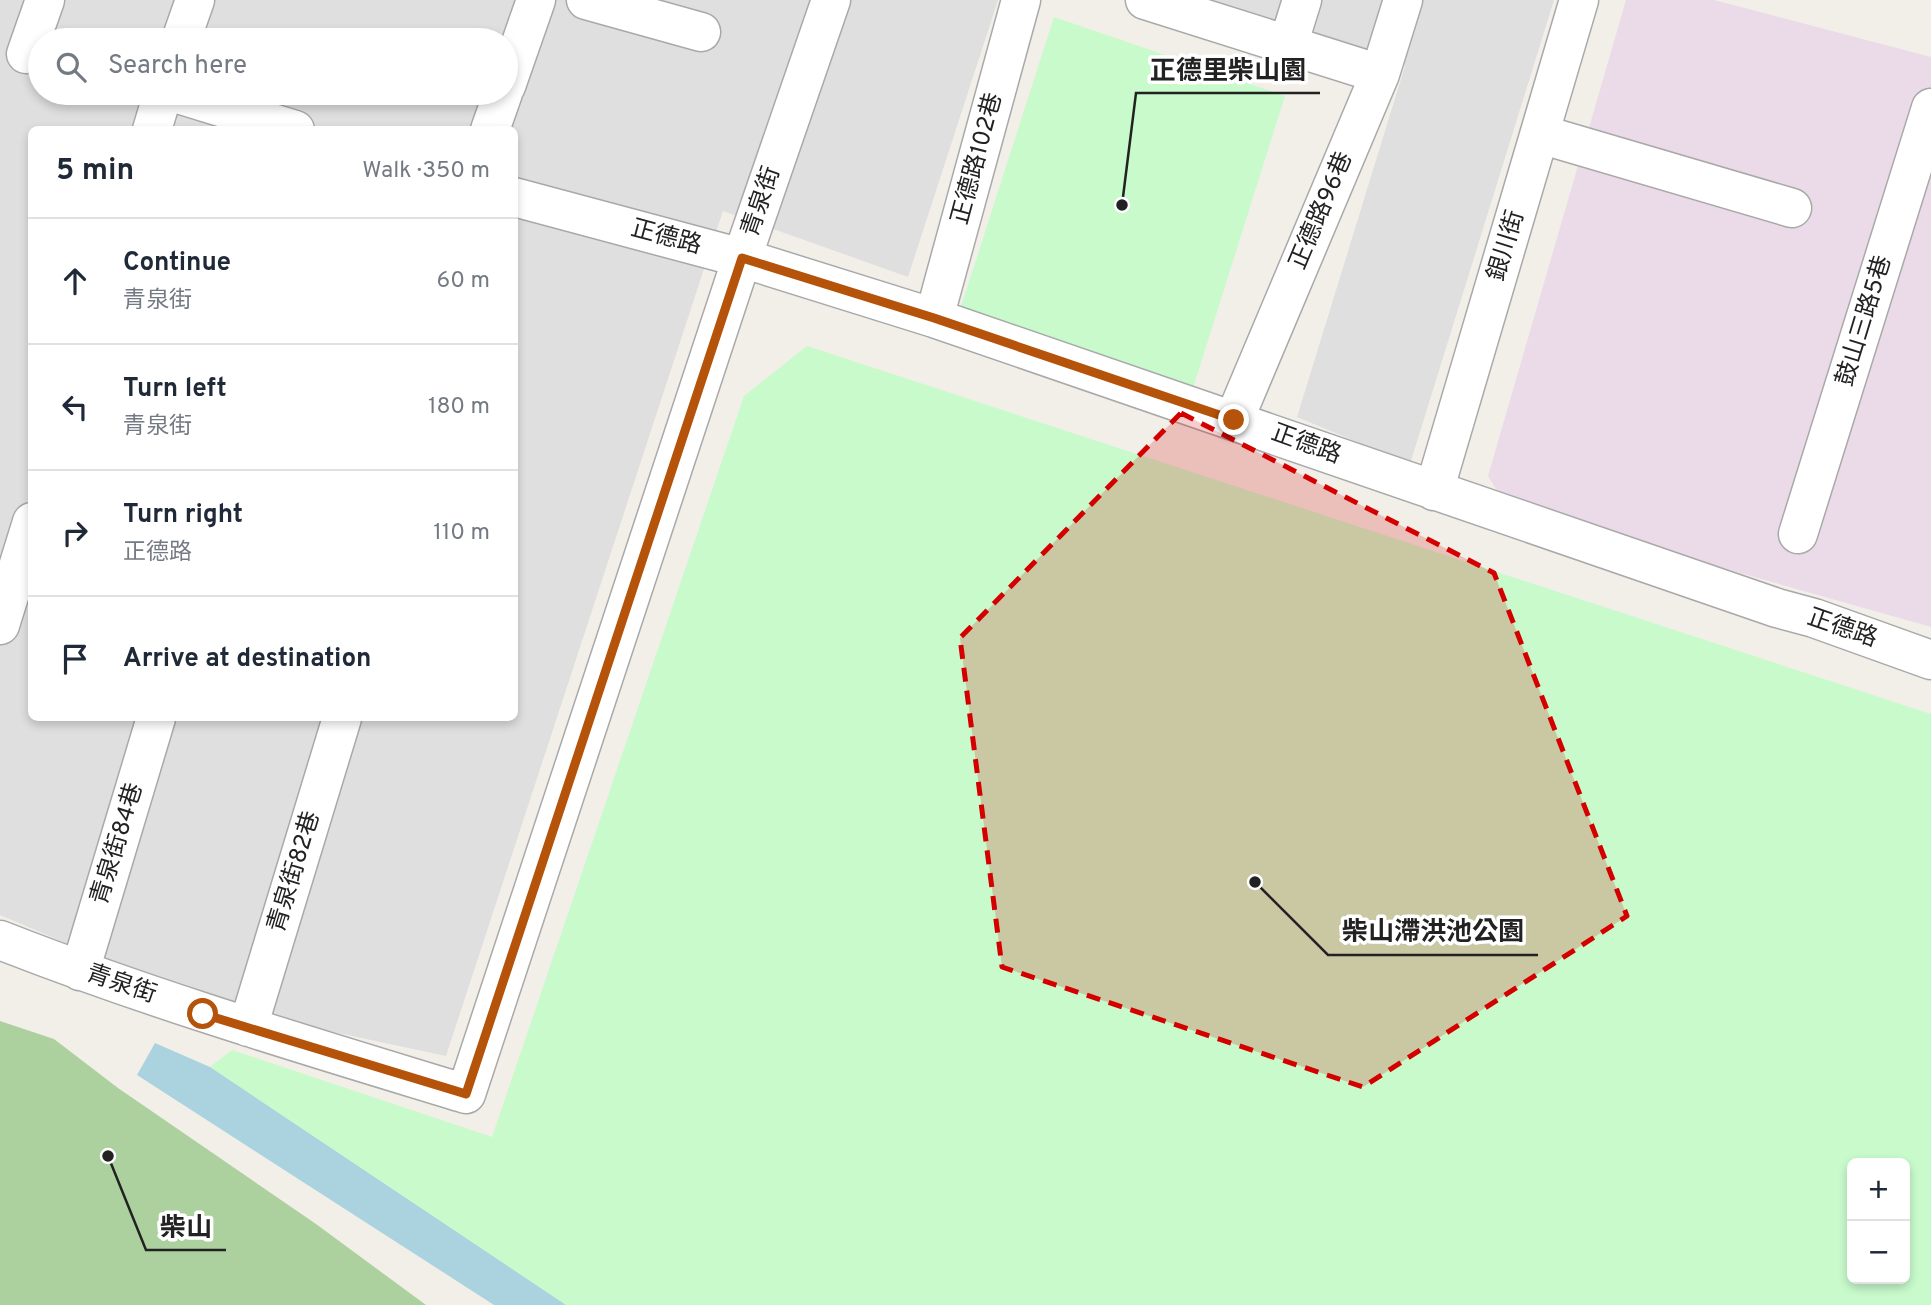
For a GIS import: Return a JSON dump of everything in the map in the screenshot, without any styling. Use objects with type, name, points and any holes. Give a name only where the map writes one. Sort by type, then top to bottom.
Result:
[{"type":"street","points":[[33,28],[45,0]]},
{"type":"street","points":[[185,28],[195,0]]},
{"type":"street","points":[[518,52],[536,0]]},
{"type":"street","points":[[586,0],[701,33]]},
{"type":"street","name":"青泉街","points":[[0,940],[80,971],[248,1027],[466,1094],[742,258],[831,0]]},
{"type":"street","name":"正德路102巷","points":[[934,318],[1021,0]]},
{"type":"street","points":[[1145,0],[1380,74]]},
{"type":"street","points":[[1288,45],[1302,0]]},
{"type":"street","name":"正德路96巷","points":[[1234,420],[1380,74],[1403,0]]},
{"type":"street","name":"銀川街","points":[[1434,491],[1579,0]]},
{"type":"street","points":[[153,126],[159,105]]},
{"type":"street","points":[[215,105],[282,126]]},
{"type":"street","points":[[491,126],[499,105]]},
{"type":"street","name":"鼓山三路5巷","points":[[1798,534],[1931,108]]},
{"type":"street","points":[[1540,134],[1792,208]]},
{"type":"street","name":"正德路","points":[[518,198],[742,258],[934,318],[1931,660]]},
{"type":"street","points":[[0,625],[28,535]]},
{"type":"street","name":"青泉街84巷","points":[[80,971],[155,721]]},
{"type":"street","name":"青泉街82巷","points":[[248,1027],[341,721]]},
{"type":"highlighted area","points":[[1181,413],[1494,573],[1627,916],[1363,1087],[1002,967],[960,638]]},
{"type":"shaded area","points":[[0,0],[998,0],[908,277],[723,211],[446,1056],[216,1007],[0,915]]},
{"type":"shaded area","points":[[1198,0],[1554,0],[1410,464],[1297,417],[1405,66]]},
{"type":"shaded area","points":[[1626,0],[1714,0],[1931,57],[1931,627],[1507,507],[1488,476]]},
{"type":"green space","points":[[1054,17],[1285,96],[1192,391],[959,313]]},
{"type":"green space","points":[[807,346],[1931,714],[1931,1305],[566,1305],[210,1067],[232,1050],[492,1137],[744,396]]},
{"type":"green space","points":[[0,1021],[54,1039],[118,1088],[316,1224],[426,1305],[0,1305]]},
{"type":"water","points":[[155,1043],[210,1067],[566,1305],[494,1305],[137,1075]]},
{"type":"place","name":"正德里柴山園","points":[[1122,205]]},
{"type":"place","name":"柴山滯洪池公園","points":[[1255,882]]},
{"type":"place","name":"柴山","points":[[108,1156]]},
{"type":"route","points":[[203,1014],[466,1094],[742,258],[934,318],[1234,420]]}]
